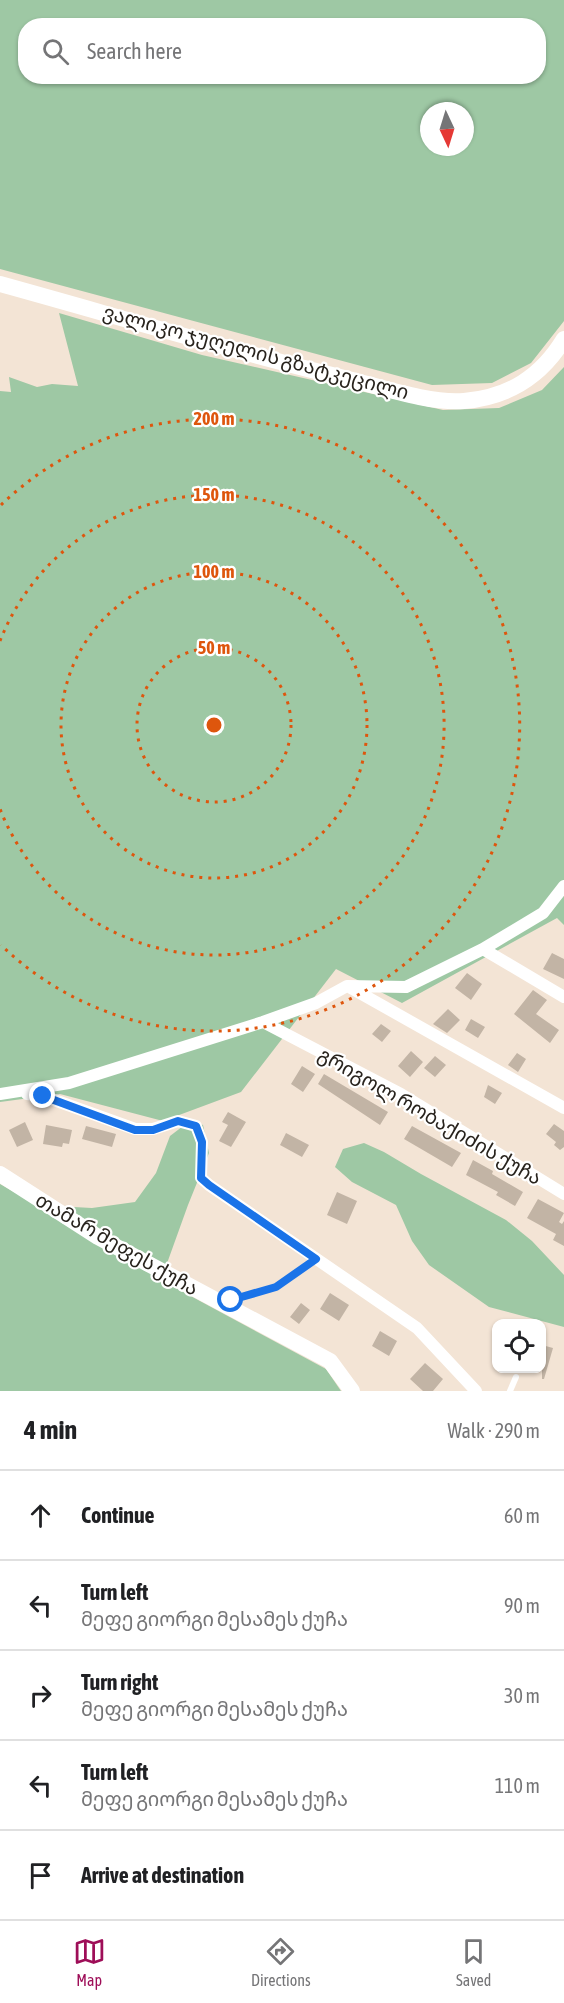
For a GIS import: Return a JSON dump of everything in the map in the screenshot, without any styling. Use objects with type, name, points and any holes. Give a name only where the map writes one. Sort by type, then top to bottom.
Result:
[{"type":"main road","name":"ვალიკო ჯუღელის გზატკეცილი","points":[[0,284],[273,361],[431,398],[461,401],[486,398],[516,388],[537,372],[555,353],[564,339]]},
{"type":"main road","name":"თამარ მეფეს ქუჩა","points":[[0,1174],[98,1237],[330,1361],[352,1391]]},
{"type":"street","points":[[0,1094],[69,1083],[263,1022],[316,1003],[347,986],[406,987],[483,949],[543,913],[564,886]]},
{"type":"street","points":[[483,949],[564,998]]},
{"type":"street","points":[[347,986],[564,1108]]},
{"type":"street","name":"გრიგოლ რობაქიძის ქუჩა","points":[[263,1022],[401,1094],[564,1194]]},
{"type":"street","points":[[14,1093],[43,1096],[135,1130],[153,1130],[178,1121],[196,1126],[202,1142],[201,1178],[417,1328],[476,1391]]},
{"type":"lane","points":[[510,1391],[516,1377]]},
{"type":"path","points":[[227,1307],[231,1300],[239,1296],[276,1287],[316,1259]]},
{"type":"green space","points":[[0,0],[564,0],[564,321],[531,363],[492,383],[432,385],[0,269]]},
{"type":"green space","points":[[59,313],[202,355],[443,410],[499,408],[542,390],[564,367],[564,925],[557,918],[402,1003],[336,969],[241,1092],[163,1121],[60,1094],[0,1102],[0,391],[11,392],[9,377],[37,387],[52,384],[78,386]]},
{"type":"green space","points":[[191,1120],[203,1125],[209,1153],[161,1280],[326,1369],[341,1391],[0,1391],[0,1184],[37,1205],[92,1208],[135,1202],[156,1173],[170,1136]]},
{"type":"green space","points":[[364,1143],[506,1220],[532,1241],[564,1275],[564,1327],[546,1322],[546,1319],[534,1319],[489,1307],[429,1265],[412,1241],[396,1205],[352,1182],[335,1167],[343,1149]]},
{"type":"building","points":[[552,953],[564,959],[564,979],[543,969]]},
{"type":"building","points":[[467,973],[482,984],[471,1000],[455,988]]},
{"type":"building","points":[[533,990],[547,1000],[536,1014],[559,1030],[550,1043],[514,1014]]},
{"type":"building","points":[[448,1009],[460,1020],[447,1033],[433,1024]]},
{"type":"building","points":[[471,1019],[485,1027],[478,1038],[465,1030]]},
{"type":"building","points":[[381,1024],[391,1031],[382,1042],[372,1034]]},
{"type":"building","points":[[411,1051],[423,1062],[410,1077],[398,1066]]},
{"type":"building","points":[[517,1053],[526,1059],[518,1072],[508,1065]]},
{"type":"building","points":[[435,1056],[446,1065],[435,1077],[424,1068]]},
{"type":"building","points":[[302,1066],[315,1074],[303,1092],[291,1084]]},
{"type":"building","points":[[324,1074],[388,1112],[380,1125],[318,1084]]},
{"type":"building","points":[[488,1085],[502,1093],[495,1104],[484,1097]]},
{"type":"building","points":[[228,1112],[246,1122],[231,1147],[219,1141],[228,1125],[222,1122]]},
{"type":"building","points":[[25,1122],[33,1140],[17,1147],[9,1130]]},
{"type":"building","points":[[554,1124],[564,1131],[564,1147],[560,1150],[554,1145],[556,1142],[546,1134]]},
{"type":"building","points":[[46,1125],[72,1130],[69,1144],[63,1143],[62,1147],[43,1144]]},
{"type":"building","points":[[86,1126],[116,1134],[112,1147],[82,1139]]},
{"type":"building","points":[[412,1126],[461,1153],[452,1167],[404,1139]]},
{"type":"building","points":[[286,1133],[309,1145],[302,1157],[280,1145]]},
{"type":"building","points":[[473,1160],[523,1192],[515,1206],[496,1195],[498,1192],[466,1175]]},
{"type":"building","points":[[337,1192],[357,1201],[347,1224],[327,1215]]},
{"type":"building","points":[[538,1199],[564,1213],[559,1222],[562,1224],[564,1221],[564,1246],[553,1240],[556,1234],[527,1218]]},
{"type":"building","points":[[330,1293],[349,1305],[339,1321],[320,1309]]},
{"type":"building","points":[[301,1303],[310,1310],[299,1324],[290,1317]]},
{"type":"building","points":[[380,1331],[397,1341],[389,1356],[372,1346]]},
{"type":"building","points":[[546,1346],[553,1348],[546,1372]]},
{"type":"building","points":[[425,1363],[443,1379],[433,1391],[423,1391],[410,1379]]},
{"type":"route","points":[[43,1096],[135,1130],[153,1130],[178,1121],[196,1126],[202,1142],[201,1178],[316,1259],[276,1287],[231,1300]]}]
